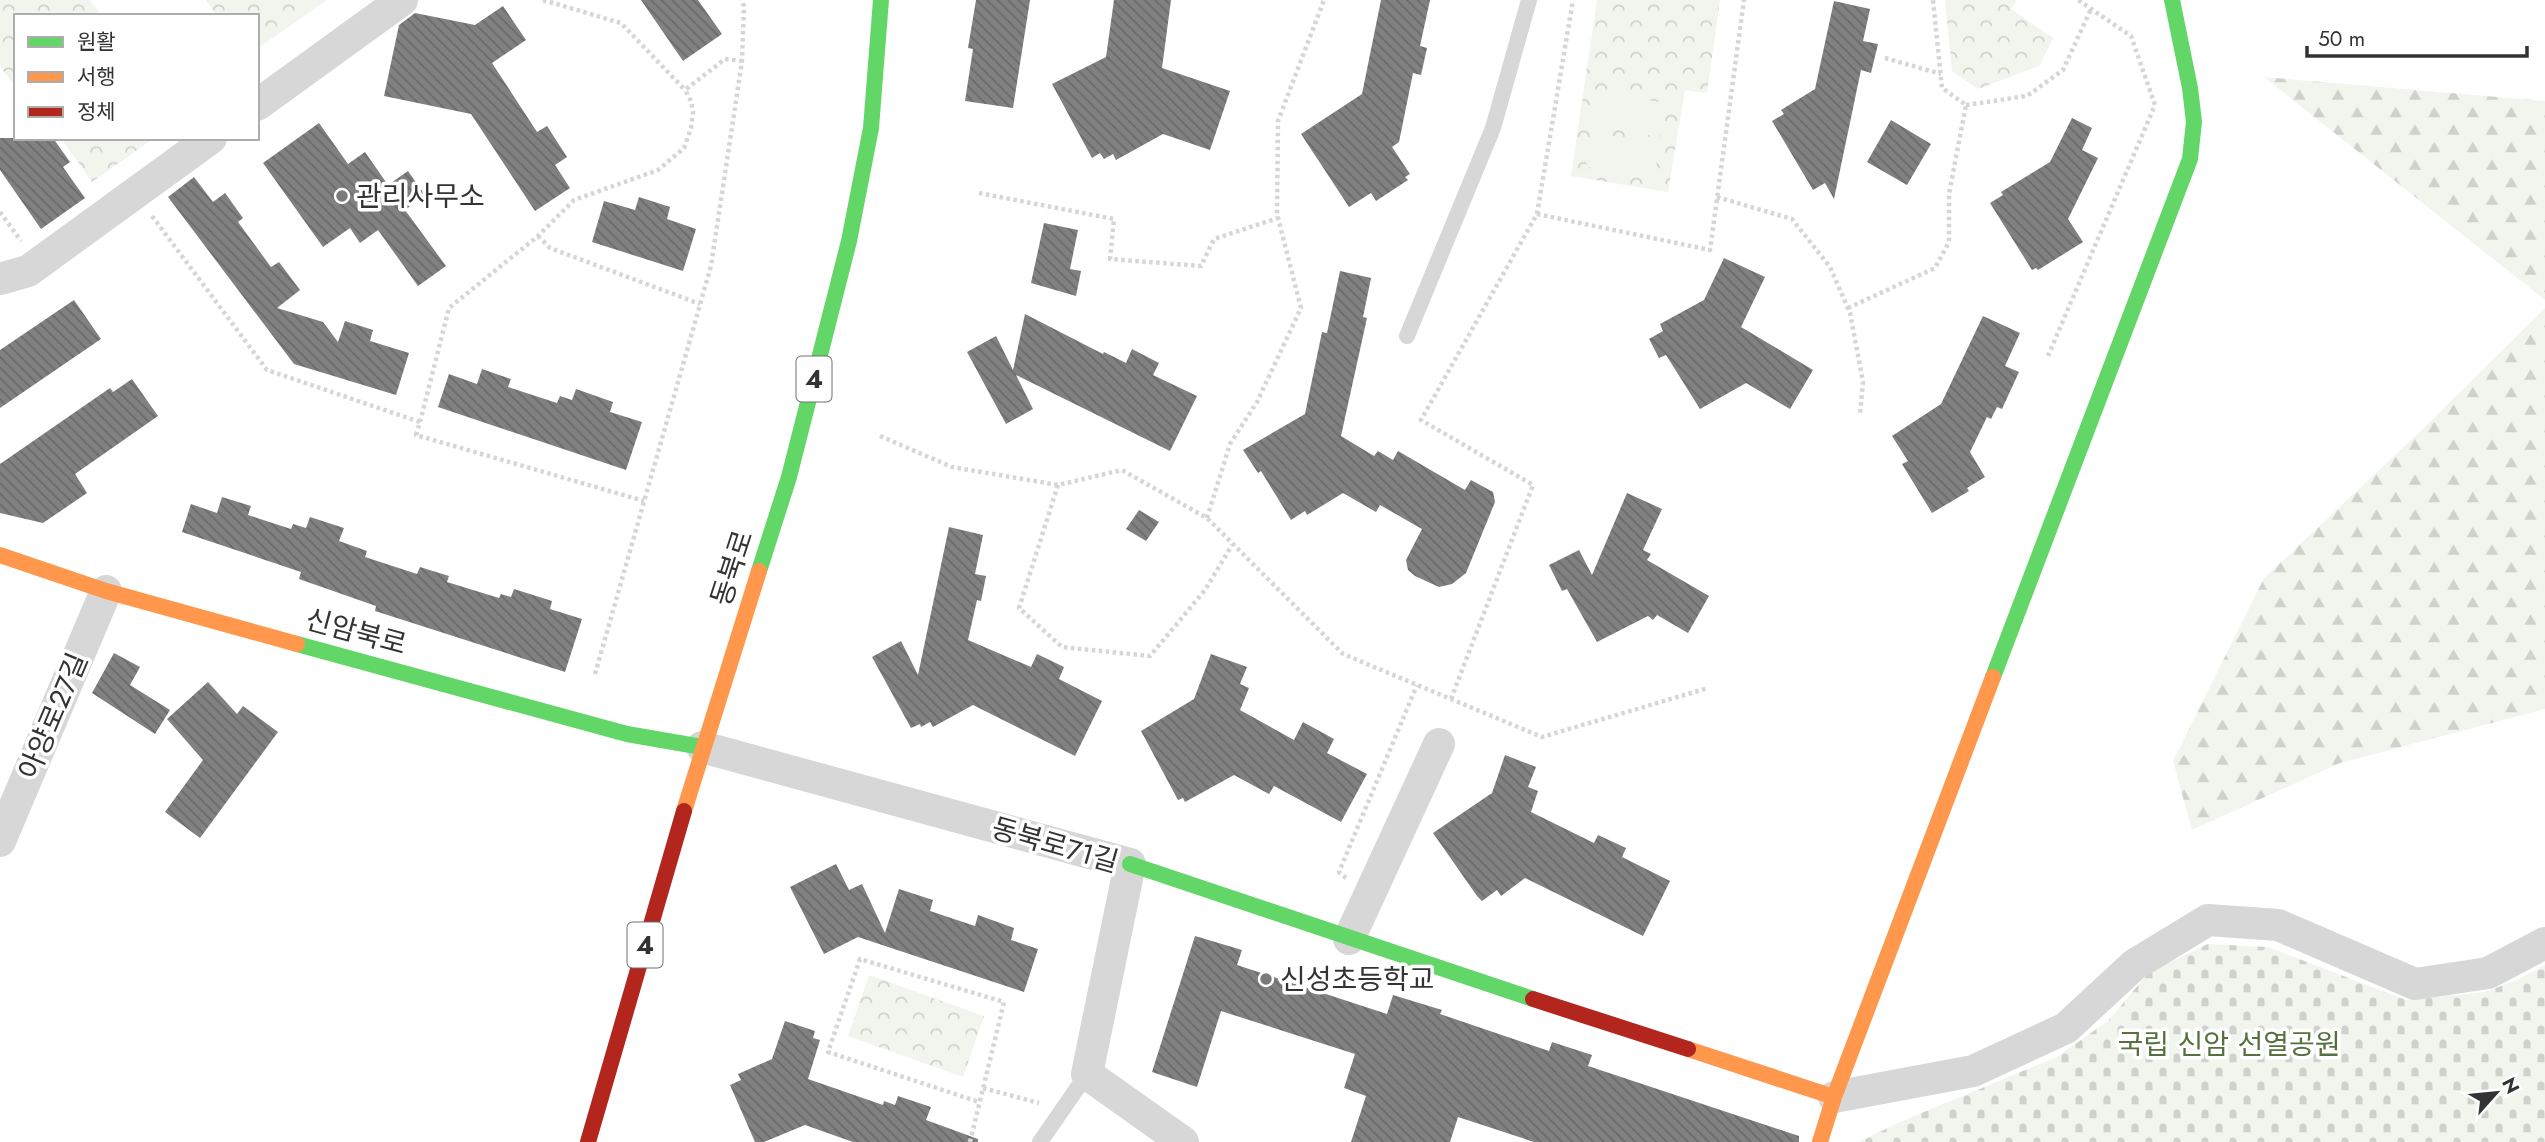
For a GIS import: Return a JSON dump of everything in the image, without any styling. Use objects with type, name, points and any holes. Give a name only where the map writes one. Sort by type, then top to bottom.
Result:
[{"type":"street","points":[[259,104],[402,0]]},
{"type":"street","name":"동북로","points":[[588,1142],[702,747],[789,478],[849,241],[871,128],[881,0]]},
{"type":"street","points":[[1820,1142],[1834,1097],[2190,159],[2194,122],[2172,0]]},
{"type":"street","points":[[0,279],[28,271],[208,140]]},
{"type":"street","name":"신암북로","points":[[0,555],[106,590],[627,734],[702,747]]},
{"type":"street","name":"아양로27길","points":[[0,841],[106,590]]},
{"type":"street","points":[[1349,939],[1439,744]]},
{"type":"street","name":"동북로71길","points":[[702,747],[1130,864],[1087,1074]]},
{"type":"street","points":[[1130,864],[1349,939],[1834,1097],[1973,1070],[2066,1028],[2134,965],[2208,920],[2278,925],[2415,984],[2488,973],[2545,943]]},
{"type":"street","points":[[1087,1074],[1183,1142]]},
{"type":"lane","points":[[1407,336],[1493,128],[1529,0]]},
{"type":"lane","points":[[1040,1142],[1087,1074]]},
{"type":"path","points":[[543,0],[621,23],[685,90],[693,112],[691,128],[684,148],[658,170],[574,200],[538,236],[449,308],[416,435],[645,501]]},
{"type":"path","points":[[595,674],[710,266],[742,61],[744,6],[741,0]]},
{"type":"path","points":[[1207,518],[1230,444],[1257,402],[1301,308],[1278,218],[1278,121],[1324,0]]},
{"type":"path","points":[[1451,699],[1533,485],[1421,420],[1537,214],[1573,0]]},
{"type":"path","points":[[1537,214],[1710,250],[1744,0]]},
{"type":"path","points":[[1933,0],[1942,88],[1966,106],[2027,96],[2063,70],[2091,9]]},
{"type":"path","points":[[2048,356],[2155,105],[2131,36],[2078,0]]},
{"type":"path","points":[[1885,58],[1941,74]]},
{"type":"path","points":[[685,90],[725,59],[742,61]]},
{"type":"path","points":[[1848,308],[1935,268],[1949,242],[1949,194],[1966,106]]},
{"type":"path","points":[[979,193],[1114,219],[1110,259],[1201,266],[1214,240],[1278,218]]},
{"type":"path","points":[[135,194],[267,370],[420,422]]},
{"type":"path","points":[[1717,197],[1792,219],[1830,267],[1848,308],[1863,382],[1860,414]]},
{"type":"path","points":[[538,236],[550,248],[700,304]]},
{"type":"path","points":[[880,436],[952,467],[1058,485],[1122,470],[1207,518],[1343,654],[1542,737],[1708,688]]},
{"type":"path","points":[[1058,485],[1019,608],[1062,647],[1150,656],[1205,590],[1232,545]]},
{"type":"path","points":[[1369,896],[1339,872],[1417,685]]},
{"type":"path","points":[[970,1142],[1004,1002],[860,959],[828,1052],[979,1102]]},
{"type":"path","points":[[983,1088],[1037,1102],[1059,1114]]},
{"type":"green space","points":[[0,0],[90,0],[100,14],[14,14],[14,85],[0,66]]},
{"type":"green space","points":[[206,0],[327,0],[259,48],[259,14],[216,14]]},
{"type":"green space","points":[[1597,0],[1720,0],[1707,93],[1685,90],[1668,192],[1571,176]]},
{"type":"green space","points":[[1945,0],[2017,0],[2011,9],[2053,38],[2039,66],[1978,89],[1952,71]]},
{"type":"green space","points":[[2264,77],[2545,101],[2545,300]]},
{"type":"green space","points":[[1595,91],[1665,103],[1659,137],[1590,125]]},
{"type":"green space","points":[[1591,133],[1659,143],[1655,176],[1586,167]]},
{"type":"green space","points":[[62,140],[151,140],[92,182]]},
{"type":"green space","points":[[2545,308],[2545,709],[2340,763],[2192,830],[2173,761],[2264,578],[2424,428]]},
{"type":"green space","name":"국립 신암 선열공원","points":[[2208,944],[2268,947],[2406,1000],[2485,992],[2517,980],[2545,965],[2545,1142],[1859,1142],[1900,1122],[2057,1057],[2109,1020],[2149,972]]},
{"type":"green space","points":[[869,975],[984,1016],[963,1077],[848,1036]]},
{"type":"building","points":[[641,0],[698,0],[722,34],[683,61]]},
{"type":"building","points":[[976,0],[1030,0],[1013,108],[965,101],[973,49],[968,48]]},
{"type":"building","points":[[1114,0],[1171,0],[1162,68],[1230,91],[1210,150],[1163,134],[1116,160],[1113,154],[1104,159],[1100,153],[1092,158],[1052,84],[1106,57]]},
{"type":"building","points":[[1381,0],[1430,0],[1420,46],[1427,48],[1421,75],[1413,73],[1399,142],[1392,147],[1410,174],[1405,177],[1408,180],[1376,201],[1371,193],[1349,207],[1301,134],[1362,94]]},
{"type":"building","points":[[1834,1],[1870,9],[1863,41],[1878,44],[1871,73],[1861,70],[1834,199],[1825,183],[1813,190],[1772,121],[1784,114],[1781,110],[1815,89]]},
{"type":"building","points":[[503,6],[526,40],[492,63],[537,132],[547,126],[567,157],[555,165],[570,188],[535,211],[471,114],[384,96],[399,25],[415,13],[475,25]]},
{"type":"building","points":[[2072,118],[2092,128],[2082,150],[2098,158],[2068,219],[2083,242],[2038,270],[2032,270],[1990,203],[2003,195],[2001,192],[2050,162]]},
{"type":"building","points":[[1891,120],[1931,144],[1907,185],[1867,162]]},
{"type":"building","name":"관리사무소","points":[[319,123],[348,164],[365,152],[388,185],[408,171],[425,195],[405,210],[446,266],[418,286],[378,230],[360,243],[350,228],[323,247],[263,163]]},
{"type":"building","points":[[0,138],[54,140],[70,162],[63,167],[85,198],[41,229],[0,170]]},
{"type":"building","points":[[194,177],[213,202],[225,193],[243,218],[238,222],[271,267],[279,262],[300,290],[277,308],[323,322],[338,342],[345,321],[373,330],[370,341],[409,353],[396,395],[294,364],[168,197]]},
{"type":"building","points":[[639,197],[670,207],[667,219],[696,229],[683,271],[592,242],[604,201],[635,210]]},
{"type":"building","points":[[1044,223],[1078,230],[1070,269],[1081,271],[1076,296],[1031,283]]},
{"type":"building","points":[[1724,258],[1765,277],[1741,327],[1813,370],[1790,409],[1746,383],[1700,409],[1666,355],[1659,358],[1649,339],[1663,331],[1660,324],[1704,300]]},
{"type":"building","points":[[1340,271],[1371,278],[1363,317],[1367,318],[1341,436],[1374,456],[1378,451],[1393,460],[1398,451],[1465,490],[1471,480],[1493,492],[1495,502],[1466,573],[1452,584],[1439,587],[1408,570],[1406,560],[1422,529],[1380,505],[1376,512],[1343,493],[1307,515],[1305,511],[1291,520],[1261,471],[1258,473],[1243,450],[1305,414],[1322,332],[1327,333]]},
{"type":"building","points":[[74,300],[101,339],[0,408],[0,350]]},
{"type":"building","points":[[1025,314],[1126,363],[1132,349],[1159,363],[1153,375],[1197,396],[1170,451],[1016,375],[1033,409],[1006,424],[967,352],[996,336],[1013,370]]},
{"type":"building","points":[[1983,316],[2020,333],[2005,366],[2019,372],[2002,409],[1997,407],[1991,419],[1987,417],[1970,452],[1985,477],[1967,488],[1969,491],[1932,513],[1902,464],[1908,461],[1892,436],[1941,404]]},
{"type":"building","points":[[482,369],[511,379],[508,387],[557,403],[560,396],[572,400],[576,389],[613,402],[610,412],[642,422],[626,470],[438,407],[449,374],[477,384]]},
{"type":"building","points":[[132,379],[158,416],[75,474],[87,493],[43,523],[0,513],[0,464],[110,388],[113,392]]},
{"type":"building","points":[[1627,493],[1662,509],[1643,550],[1651,554],[1647,560],[1709,596],[1688,633],[1657,615],[1653,620],[1648,616],[1597,642],[1567,589],[1562,591],[1549,565],[1579,550],[1592,575]]},
{"type":"building","points":[[222,497],[251,506],[248,515],[291,529],[293,524],[306,528],[310,517],[344,528],[339,541],[367,551],[365,557],[417,574],[420,567],[449,576],[447,582],[499,598],[501,594],[511,597],[514,589],[552,601],[550,609],[582,619],[565,672],[375,611],[376,606],[299,579],[301,572],[182,532],[191,504],[217,513]]},
{"type":"building","points":[[1139,510],[1159,522],[1146,541],[1126,529]]},
{"type":"building","points":[[949,527],[983,535],[975,574],[986,576],[981,601],[977,600],[968,640],[1031,667],[1037,654],[1064,667],[1059,679],[1102,701],[1075,756],[973,705],[933,727],[930,722],[911,728],[872,657],[901,641],[918,675]]},
{"type":"building","points":[[114,653],[140,667],[130,685],[170,710],[155,734],[92,693]]},
{"type":"building","points":[[1211,654],[1247,667],[1240,684],[1249,688],[1240,710],[1294,740],[1303,722],[1334,739],[1327,753],[1367,774],[1341,822],[1274,786],[1269,794],[1234,775],[1185,802],[1183,798],[1178,800],[1141,731],[1194,699]]},
{"type":"building","points":[[208,682],[237,714],[243,706],[278,732],[200,838],[165,812],[203,760],[167,719]]},
{"type":"building","points":[[1505,755],[1536,767],[1528,787],[1538,791],[1531,812],[1594,843],[1598,835],[1626,848],[1622,857],[1670,881],[1643,936],[1525,878],[1501,896],[1497,890],[1482,901],[1477,896],[1433,833],[1492,793]]},
{"type":"building","points":[[836,864],[849,890],[862,884],[885,933],[899,889],[933,900],[930,911],[975,926],[978,915],[1014,928],[1011,940],[1038,949],[1024,992],[858,937],[824,954],[790,887]]},
{"type":"building","points":[[1195,936],[1242,950],[1237,965],[1387,1014],[1393,995],[1442,1010],[1440,1014],[1549,1051],[1552,1042],[1592,1055],[1588,1066],[1799,1136],[1799,1142],[1534,1142],[1458,1117],[1450,1142],[1351,1142],[1366,1096],[1344,1088],[1355,1054],[1221,1011],[1197,1087],[1152,1072]]},
{"type":"building","points":[[785,1021],[815,1031],[813,1038],[820,1040],[808,1079],[883,1105],[884,1101],[895,1105],[898,1096],[931,1107],[926,1120],[978,1139],[978,1142],[853,1142],[805,1125],[764,1142],[755,1142],[730,1085],[741,1080],[738,1074],[772,1059]]},
{"type":"traffic: fast","points":[[759,571],[789,477],[849,241],[871,128],[881,0]]},
{"type":"traffic: fast","points":[[1993,677],[2190,159],[2194,122],[2172,0]]},
{"type":"traffic: fast","points":[[297,644],[627,734],[702,747]]},
{"type":"traffic: fast","points":[[1130,864],[1533,999]]},
{"type":"traffic: slow","points":[[0,555],[106,591],[297,644]]},
{"type":"traffic: slow","points":[[684,811],[759,571]]},
{"type":"traffic: slow","points":[[1834,1097],[1993,677]]},
{"type":"traffic: slow","points":[[1688,1049],[1834,1097],[1820,1142]]},
{"type":"traffic: jam","points":[[588,1142],[684,811]]},
{"type":"traffic: jam","points":[[1533,999],[1688,1049]]},
{"type":"place","name":"관리사무소","points":[[342,196]]},
{"type":"place","name":"신성초등학교","points":[[1266,979]]}]
